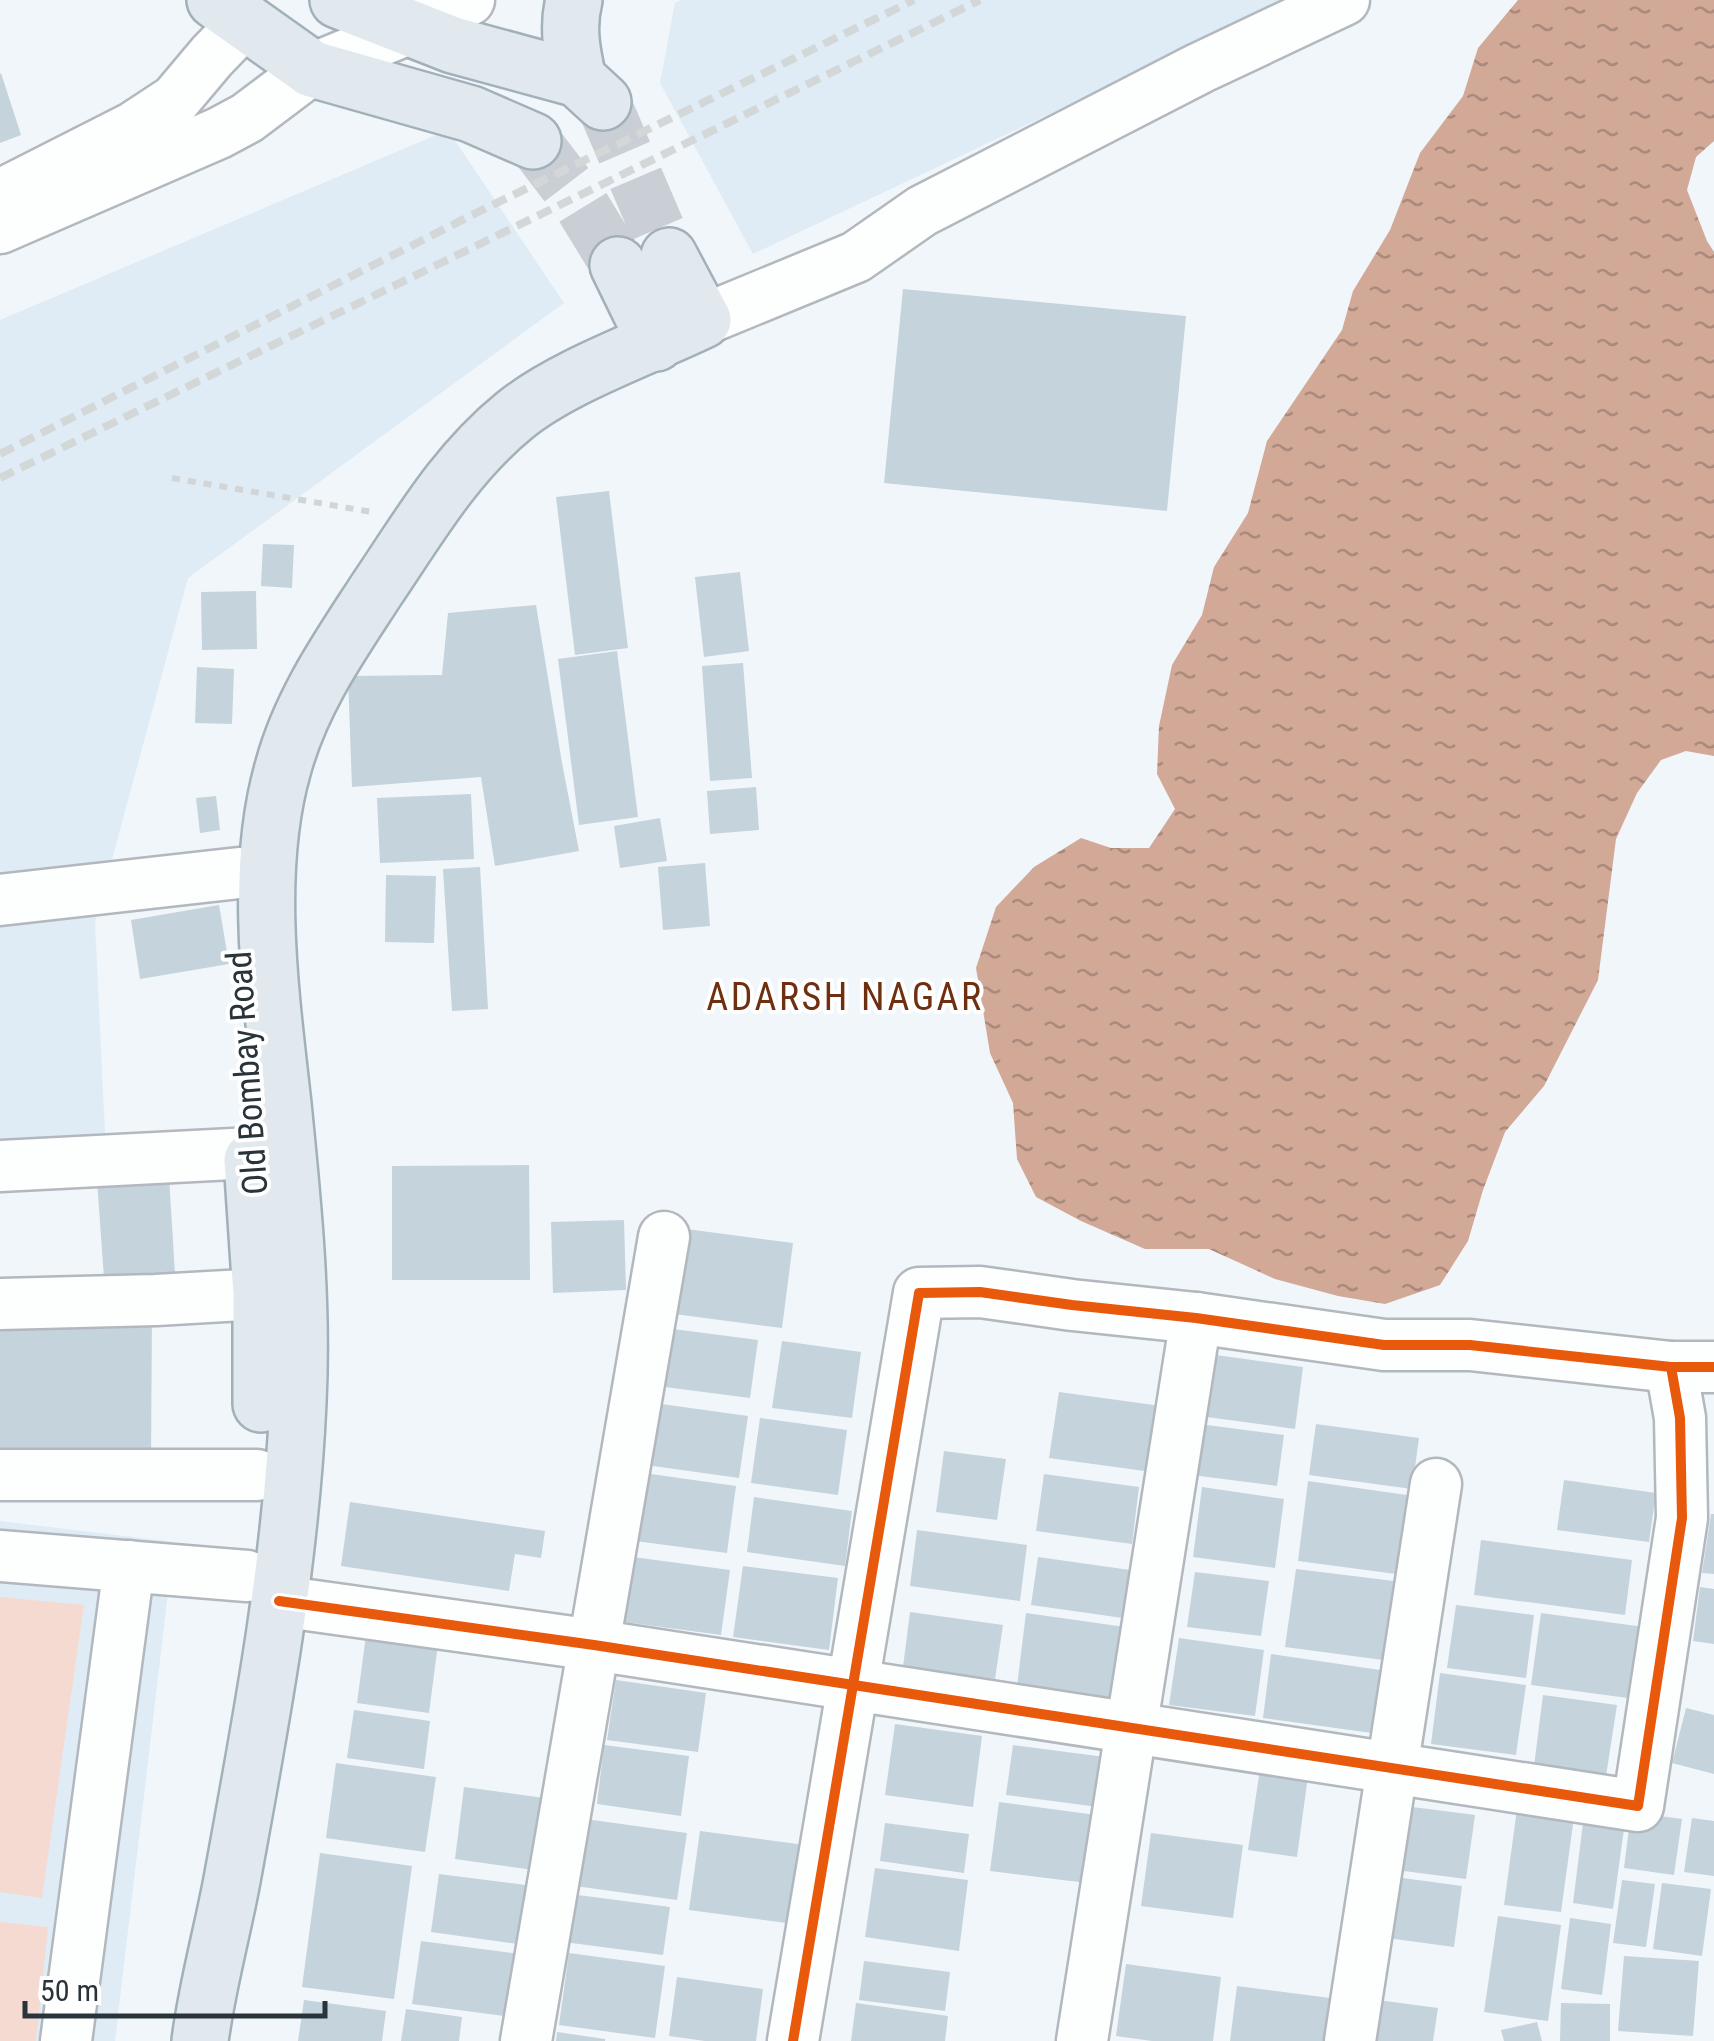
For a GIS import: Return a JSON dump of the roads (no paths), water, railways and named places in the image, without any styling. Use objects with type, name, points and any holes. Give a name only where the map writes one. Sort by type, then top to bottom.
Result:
[{"type":"main road","points":[[338,0],[453,45],[590,91],[570,47],[574,0]]},
{"type":"main road","points":[[230,11],[312,69],[471,114],[533,141]]},
{"type":"main road","name":"Old Bombay Road","points":[[200,2041],[250,1780],[263,1588],[257,1476],[261,1294],[238,934],[242,830],[248,790],[273,714],[296,662],[390,515],[443,442],[508,382],[553,354],[662,298]]},
{"type":"main road","name":"Old Bombay Road","points":[[166,2041],[208,1816],[292,1479],[300,1349],[296,1235],[269,960],[270,836],[284,764],[324,670],[446,484],[518,412],[559,388],[662,298]]},
{"type":"street","points":[[0,228],[219,134],[312,69],[470,0]]},
{"type":"street","points":[[662,298],[844,230],[922,211],[1200,68],[1344,0]]},
{"type":"street","points":[[0,195],[134,127],[176,100],[212,56],[230,11]]},
{"type":"street","points":[[0,900],[239,874]]},
{"type":"street","points":[[0,1166],[252,1152]]},
{"type":"street","points":[[526,2041],[664,1237]]},
{"type":"street","points":[[0,1556],[129,1566],[594,1645],[852,1685],[1130,1728],[1638,1806],[1682,1518],[1680,1418],[1693,1367],[1470,1345],[1384,1345],[980,1292],[918,1293],[852,1685],[793,2041]]},
{"type":"street","points":[[0,1304],[261,1294]]},
{"type":"street","points":[[1082,2041],[1196,1318]]},
{"type":"street","points":[[0,1475],[257,1476]]},
{"type":"street","points":[[1350,2041],[1436,1484]]},
{"type":"street","points":[[66,2041],[129,1566]]},
{"type":"water","points":[[1518,0],[1714,0],[1714,141],[1696,157],[1687,190],[1714,252],[1714,756],[1686,751],[1661,760],[1637,793],[1616,839],[1598,980],[1544,1086],[1505,1132],[1468,1241],[1440,1285],[1385,1304],[1275,1279],[1209,1249],[1145,1249],[1036,1197],[1017,1159],[1013,1103],[990,1053],[976,968],[996,907],[1034,867],[1081,838],[1111,848],[1149,848],[1175,809],[1157,774],[1159,726],[1172,665],[1202,615],[1214,567],[1248,513],[1267,441],[1342,330],[1353,291],[1390,230],[1420,153],[1463,96],[1478,48]]},
{"type":"tunnel","points":[[603,102],[669,256]]},
{"type":"tunnel","points":[[533,141],[579,201],[618,265]]},
{"type":"railway","points":[[0,454],[478,212],[914,0]]},
{"type":"railway","points":[[0,478],[980,0]]},
{"type":"district","name":"ADARSH NAGAR","points":[[845,997]]}]
